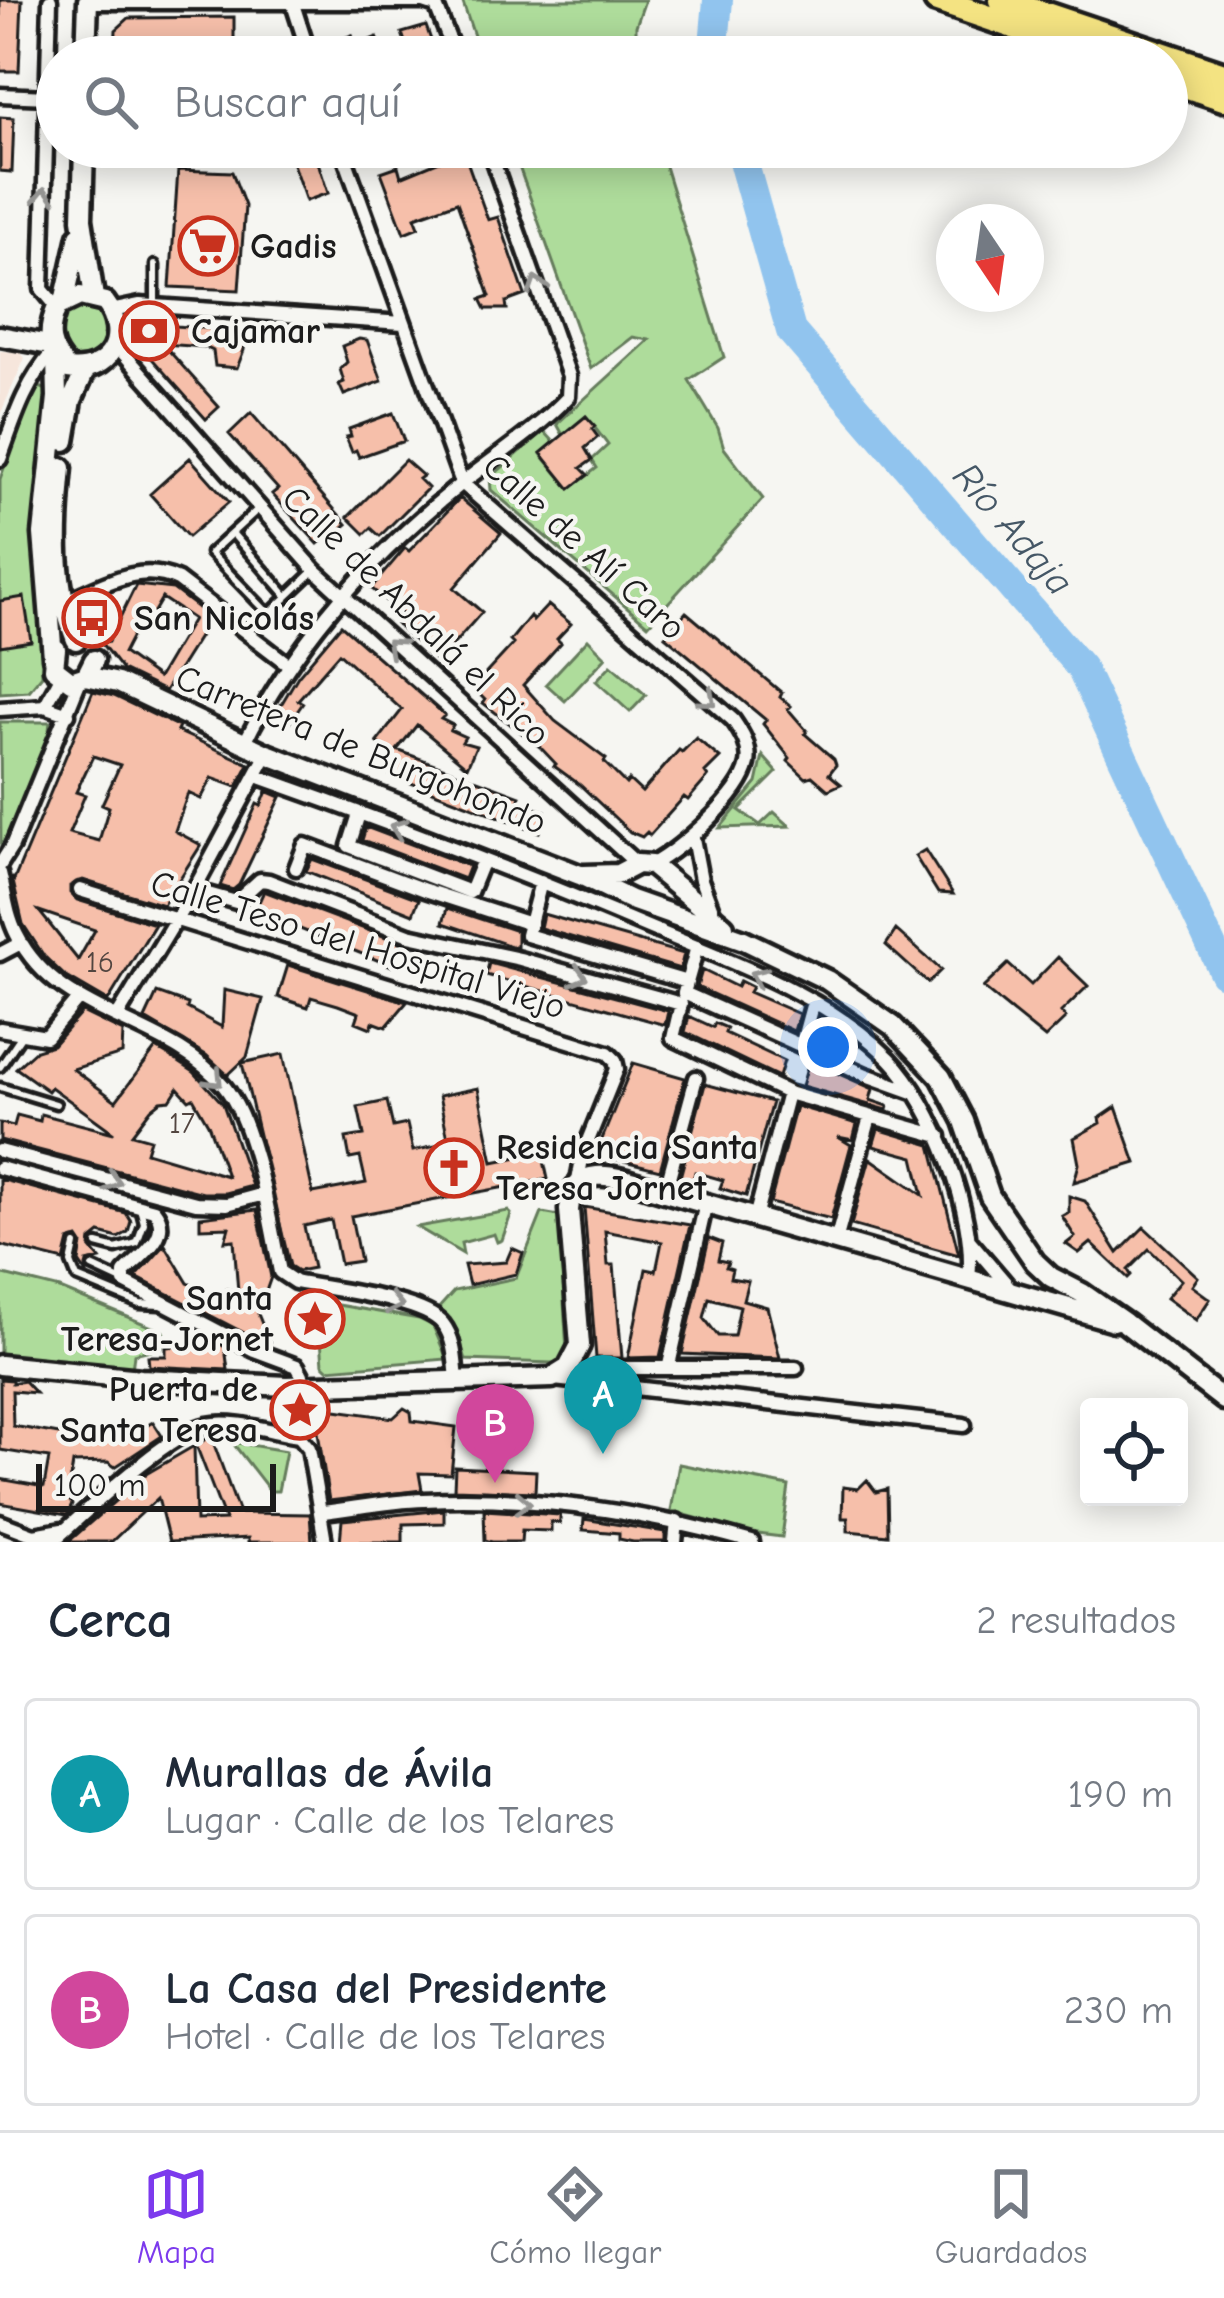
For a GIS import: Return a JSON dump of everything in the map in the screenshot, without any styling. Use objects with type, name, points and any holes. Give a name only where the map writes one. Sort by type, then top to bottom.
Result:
[{"type":"highway","points":[[937,0],[1042,36]]},
{"type":"highway","points":[[1002,0],[1107,36]]},
{"type":"highway","points":[[1188,64],[1224,76]]},
{"type":"highway","points":[[1188,86],[1224,98]]},
{"type":"main road","points":[[87,36],[88,1]]},
{"type":"main road","points":[[6,336],[53,351],[68,369],[85,371],[106,362],[117,346],[111,310],[94,297],[82,219],[84,168]]},
{"type":"main road","points":[[80,673],[54,668],[43,534],[56,418],[53,351],[57,311],[82,219]]},
{"type":"main road","points":[[6,336],[94,297]]},
{"type":"main road","points":[[53,657],[57,648],[76,640],[63,602],[55,535],[68,420],[85,371]]},
{"type":"main road","name":"Carretera de Burgohondo","points":[[76,640],[85,643],[80,673],[118,683],[267,754],[580,875],[619,884]]},
{"type":"main road","points":[[744,940],[644,865],[619,884],[661,910],[744,940],[827,980],[893,1026],[920,1052],[952,1094],[990,1196],[1022,1246],[1038,1292]]},
{"type":"main road","points":[[661,910],[671,901],[674,885]]},
{"type":"main road","points":[[0,1365],[301,1402],[457,1380],[552,1378],[568,1368],[580,1345],[571,1191],[578,1181],[608,1176],[969,1278],[1038,1292],[1125,1324]]},
{"type":"main road","points":[[1009,1225],[1082,1293],[1224,1400]]},
{"type":"main road","points":[[1038,1292],[1082,1293]]},
{"type":"street","points":[[49,36],[50,0]]},
{"type":"street","points":[[88,1],[424,2],[436,6],[448,36]]},
{"type":"street","points":[[293,4],[303,36]]},
{"type":"street","points":[[0,95],[36,96]]},
{"type":"street","points":[[46,168],[42,289],[57,311]]},
{"type":"street","name":"Calle de Alí Caro","points":[[348,168],[462,483],[733,720],[743,734],[748,765],[740,780],[693,838],[644,865]]},
{"type":"street","points":[[244,744],[289,665],[341,596],[462,483],[568,397],[569,376],[495,168]]},
{"type":"street","points":[[111,310],[154,305],[403,323]]},
{"type":"street","name":"Calle de Abdalá el Rico","points":[[117,346],[341,596],[644,865]]},
{"type":"street","points":[[0,459],[5,434],[36,372],[53,351]]},
{"type":"street","points":[[63,602],[126,575],[163,573],[289,665]]},
{"type":"street","points":[[45,706],[80,673]]},
{"type":"street","points":[[80,673],[68,714],[0,869],[9,916],[21,943],[58,985],[170,1041],[226,1089],[245,1129],[280,1272],[286,1279],[406,1305],[435,1316],[450,1336],[457,1380]]},
{"type":"street","points":[[0,709],[45,706],[68,714]]},
{"type":"street","points":[[117,1017],[176,922],[267,754]]},
{"type":"street","points":[[257,776],[541,882],[697,947],[813,1002],[848,1024],[890,1058],[940,1136],[969,1240],[969,1278]]},
{"type":"street","points":[[359,814],[349,846],[470,892],[483,860]]},
{"type":"street","points":[[693,838],[701,880],[716,920]]},
{"type":"street","points":[[296,868],[305,844],[528,929],[917,1094]]},
{"type":"street","points":[[194,890],[236,902],[260,880],[268,881],[410,935],[684,993]]},
{"type":"street","points":[[528,929],[541,882]]},
{"type":"street","name":"Calle Teso del Hospital Viejo","points":[[80,890],[608,1053],[617,1069],[583,1153],[578,1181]]},
{"type":"street","points":[[0,954],[21,943]]},
{"type":"street","points":[[697,947],[673,1038],[788,1093],[940,1136]]},
{"type":"street","points":[[0,1028],[46,1037],[78,999]]},
{"type":"street","points":[[800,1046],[813,1002]]},
{"type":"street","points":[[665,1192],[696,1078]]},
{"type":"street","points":[[755,1218],[788,1093]]},
{"type":"street","points":[[836,1240],[870,1117]]},
{"type":"street","points":[[0,1151],[211,1205],[264,1194]]},
{"type":"street","points":[[0,1168],[154,1210],[162,1228],[124,1273],[124,1282],[254,1351],[297,1366],[299,1436]]},
{"type":"street","points":[[669,1365],[706,1203]]},
{"type":"street","points":[[969,1240],[1038,1292]]},
{"type":"street","points":[[580,1380],[597,1368],[796,1368]]},
{"type":"street","points":[[552,1378],[964,1426]]},
{"type":"street","points":[[52,1542],[130,1474],[194,1430],[222,1424],[299,1436],[309,1448],[326,1542]]},
{"type":"street","points":[[322,1512],[447,1500],[564,1504],[677,1521],[752,1542]]},
{"type":"street","points":[[675,1542],[677,1521]]},
{"type":"street","points":[[5,1525],[34,1534],[70,1526]]},
{"type":"street","points":[[5,1525],[22,1542]]},
{"type":"lane","points":[[154,305],[155,265]]},
{"type":"lane","points":[[259,508],[210,553],[268,614],[315,570]]},
{"type":"lane","points":[[232,533],[287,596]]},
{"type":"lane","points":[[0,1066],[22,1033]]},
{"type":"lane","points":[[0,1087],[56,1104]]},
{"type":"lane","points":[[97,1244],[116,1249],[137,1243],[144,1223],[139,1204]]},
{"type":"lane","points":[[75,1245],[71,1263],[77,1278],[140,1304],[163,1305]]},
{"type":"lane","points":[[92,1268],[124,1282]]},
{"type":"shaded area","points":[[0,351],[20,352],[25,358],[0,415]]},
{"type":"green space","points":[[462,0],[645,0],[636,36],[474,36]]},
{"type":"green space","points":[[519,168],[666,168],[724,357],[689,380],[718,428],[724,448],[763,499],[648,625],[491,490],[490,478],[544,431],[554,442],[541,454],[570,489],[597,468],[592,460],[608,445],[586,416],[563,435],[557,424],[649,340],[633,337],[591,369]]},
{"type":"green space","points":[[78,306],[101,313],[107,340],[99,356],[78,362],[63,348],[60,330],[62,316]]},
{"type":"green space","points":[[34,385],[50,391],[37,528],[42,675],[29,691],[0,693],[0,479]]},
{"type":"green space","points":[[588,639],[606,657],[565,701],[546,684]]},
{"type":"green space","points":[[611,665],[646,695],[630,712],[596,681]]},
{"type":"green space","points":[[0,722],[50,722],[47,747],[1,849]]},
{"type":"green space","points":[[763,756],[777,772],[739,810],[760,825],[774,812],[790,826],[720,828],[757,783]]},
{"type":"green space","points":[[508,1211],[502,1240],[497,1242],[494,1234],[461,1243],[463,1254],[417,1227]]},
{"type":"green space","points":[[542,1213],[559,1216],[567,1352],[561,1362],[552,1363],[466,1360],[457,1330],[437,1310],[454,1291],[516,1278]]},
{"type":"green space","points":[[0,1274],[60,1289],[164,1332],[162,1347],[134,1354],[132,1370],[0,1354]]},
{"type":"green space","points":[[326,1303],[419,1319],[433,1326],[447,1359],[328,1369],[323,1364],[321,1339],[327,1337]]},
{"type":"green space","points":[[232,1442],[286,1451],[278,1491],[270,1491]]},
{"type":"green space","points":[[679,1464],[789,1486],[782,1537],[671,1511]]},
{"type":"building","points":[[0,0],[22,0],[19,71],[0,71]]},
{"type":"building","points":[[234,17],[234,36],[116,36],[129,18]]},
{"type":"building","points":[[426,26],[430,36],[403,36]]},
{"type":"building","points":[[0,117],[14,118],[12,172],[0,171]]},
{"type":"building","points":[[294,168],[320,168],[328,193],[306,201]]},
{"type":"building","points":[[399,168],[401,177],[423,168],[469,168],[488,220],[498,217],[525,295],[506,302],[507,309],[486,309],[481,299],[490,296],[457,202],[415,217],[419,227],[404,233],[381,172]]},
{"type":"building","name":"Gadis","points":[[178,170],[232,172],[245,206],[239,290],[170,287]]},
{"type":"building","points":[[149,328],[245,331],[237,368],[215,366],[213,351],[205,347],[163,344],[219,407],[206,419],[138,343]]},
{"type":"building","points":[[367,340],[382,381],[344,395],[339,384],[344,382],[340,369],[347,362],[342,346]]},
{"type":"building","points":[[251,413],[347,524],[329,539],[318,544],[272,494],[278,489],[229,434]]},
{"type":"building","points":[[393,413],[404,441],[359,457],[356,450],[352,452],[346,437],[351,436],[349,429]]},
{"type":"building","points":[[586,416],[598,437],[585,448],[592,460],[581,468],[588,475],[570,489],[541,453]]},
{"type":"building","points":[[190,458],[229,502],[188,537],[150,494]]},
{"type":"building","points":[[405,460],[423,476],[419,479],[428,488],[380,536],[371,528],[365,534],[348,517]]},
{"type":"building","points":[[460,498],[501,533],[454,588],[482,612],[438,662],[396,624],[403,615],[371,588],[405,548],[409,551]]},
{"type":"building","points":[[136,585],[173,589],[211,618],[165,691],[122,670],[98,639],[108,642]],"holes":[[[162,598],[193,619],[158,678],[123,653],[142,616],[149,620]]]},
{"type":"building","points":[[24,597],[31,641],[0,646],[0,601]]},
{"type":"building","points":[[548,605],[571,624],[557,639],[561,643],[523,685],[555,721],[606,759],[626,784],[629,780],[642,792],[696,738],[720,758],[688,800],[684,797],[650,835],[630,832],[554,766],[540,747],[483,703],[476,691],[481,685],[477,683],[513,644],[510,641],[530,616],[533,621]]},
{"type":"building","points":[[686,612],[782,693],[780,697],[791,706],[788,709],[805,734],[834,759],[836,765],[829,774],[841,784],[828,790],[812,776],[806,778],[788,761],[763,724],[766,720],[665,636]]},
{"type":"building","points":[[341,625],[445,715],[441,719],[465,737],[462,742],[476,746],[467,767],[417,725],[397,750],[520,796],[518,803],[545,811],[539,832],[390,775],[391,753],[377,742],[402,710],[339,653],[298,700],[303,703],[290,722],[276,713],[298,676]]},
{"type":"building","points":[[93,691],[114,696],[249,764],[237,787],[212,778],[201,799],[188,793],[175,831],[201,845],[163,905],[83,880],[70,886],[77,900],[155,924],[108,1001],[65,976],[44,956],[23,924],[12,877],[14,880]],"holes":[[[93,756],[120,765],[102,804],[109,807],[99,841],[69,833],[85,795],[76,792]],[[39,911],[95,930],[78,960]]]},
{"type":"building","points":[[267,791],[281,797],[239,885],[233,890],[220,886],[257,804],[261,806]]},
{"type":"building","points":[[366,827],[469,866],[464,879],[362,840]]},
{"type":"building","points":[[925,850],[953,894],[938,893],[915,856]]},
{"type":"building","points":[[312,859],[419,899],[413,914],[306,871]]},
{"type":"building","points":[[264,891],[402,943],[392,966],[255,911]]},
{"type":"building","points":[[447,908],[517,931],[517,948],[443,923]]},
{"type":"building","points":[[543,914],[684,954],[680,969],[540,928]]},
{"type":"building","points":[[896,930],[941,970],[928,983],[886,945]]},
{"type":"building","points":[[1058,957],[1088,986],[1061,1012],[1066,1018],[1045,1038],[983,988],[1008,964],[1031,985]]},
{"type":"building","points":[[489,963],[668,1011],[665,1025],[486,975]]},
{"type":"building","points":[[288,965],[407,1002],[386,1027],[373,1022],[371,1028],[356,1022],[359,1013],[338,1005],[311,997],[308,1007],[278,997]]},
{"type":"building","points":[[702,970],[737,987],[740,981],[752,987],[749,992],[799,1014],[794,1031],[697,987]]},
{"type":"building","points":[[224,990],[263,999],[247,1057],[228,1075],[206,1055],[145,1019],[157,993],[188,1004],[187,1008],[222,1027]]},
{"type":"building","points":[[82,1012],[123,1032],[122,1054],[73,1069],[116,1101],[156,1048],[194,1072],[223,1104],[252,1186],[203,1193],[0,1140],[0,1123],[14,1126],[17,1115],[40,1121],[41,1114],[114,1133],[16,1068],[36,1050],[53,1045]],"holes":[[[178,1088],[189,1100],[193,1098],[208,1124],[227,1176],[146,1152],[150,1139],[132,1134],[151,1109],[170,1100]]]},
{"type":"building","points":[[689,1016],[727,1028],[725,1033],[784,1061],[779,1077],[685,1032]]},
{"type":"building","points":[[819,1027],[858,1045],[853,1057],[815,1040]]},
{"type":"building","name":"Residencia Santa Teresa Jornet","points":[[283,1054],[313,1193],[366,1183],[360,1157],[350,1159],[346,1138],[364,1135],[358,1107],[387,1101],[393,1127],[407,1124],[413,1151],[449,1143],[439,1096],[478,1088],[493,1162],[542,1152],[548,1179],[351,1216],[360,1261],[340,1264],[331,1220],[304,1226],[313,1268],[298,1271],[290,1266],[242,1063]]},
{"type":"building","points":[[809,1061],[873,1089],[870,1100],[888,1106],[887,1110],[802,1086]]},
{"type":"building","points":[[633,1063],[685,1078],[660,1170],[596,1154]]},
{"type":"building","points":[[705,1084],[772,1102],[746,1196],[720,1188],[723,1180],[695,1172],[693,1180],[680,1177]]},
{"type":"building","points":[[796,1106],[857,1124],[853,1140],[838,1137],[851,1145],[831,1219],[770,1203]]},
{"type":"building","points":[[1116,1107],[1136,1163],[1074,1182],[1079,1164],[1074,1138],[1101,1123],[1100,1118]]},
{"type":"building","points":[[878,1129],[931,1145],[959,1255],[851,1225],[870,1158],[923,1195],[914,1157],[873,1146]]},
{"type":"building","points":[[0,1179],[126,1213],[131,1221],[128,1232],[118,1238],[100,1233],[91,1240],[90,1247],[100,1259],[87,1262],[87,1274],[79,1262],[82,1244],[78,1238],[69,1241],[64,1261],[0,1245]]},
{"type":"building","points":[[1069,1196],[1085,1201],[1118,1253],[1144,1227],[1198,1277],[1192,1286],[1210,1299],[1196,1320],[1166,1298],[1181,1280],[1149,1249],[1128,1270],[1128,1278],[1091,1243],[1079,1253],[1066,1244],[1075,1237],[1062,1216],[1069,1212]]},
{"type":"building","points":[[584,1207],[690,1225],[660,1357],[628,1358],[646,1269],[656,1271],[662,1242],[605,1231],[608,1265],[614,1265],[622,1358],[596,1358]]},
{"type":"building","points":[[257,1210],[271,1277],[258,1314],[269,1341],[258,1340],[136,1277],[165,1245],[188,1283],[223,1299],[227,1289],[238,1292],[234,1240],[225,1241],[229,1227],[200,1228],[200,1217]]},
{"type":"building","points":[[709,1238],[722,1243],[718,1260],[728,1262],[730,1278],[748,1281],[743,1300],[767,1307],[780,1358],[682,1354]],"holes":[[[709,1298],[740,1306],[734,1336],[718,1336],[704,1318]]]},
{"type":"building","points":[[512,1248],[523,1253],[516,1274],[469,1285],[464,1265],[506,1262]]},
{"type":"building","points":[[166,1347],[225,1347],[228,1370],[149,1366],[148,1356],[166,1356]]},
{"type":"building","points":[[0,1379],[24,1381],[35,1393],[12,1391],[13,1426],[76,1437],[129,1436],[153,1422],[162,1436],[115,1467],[108,1462],[73,1463],[68,1496],[72,1505],[67,1515],[0,1503],[0,1479],[44,1487],[49,1458],[0,1450]]},
{"type":"building","points":[[314,1407],[393,1418],[404,1408],[411,1412],[412,1421],[456,1427],[451,1474],[419,1473],[422,1490],[329,1501]]},
{"type":"building","points":[[211,1436],[239,1513],[310,1514],[312,1542],[248,1542],[248,1538],[169,1542],[158,1498],[111,1542],[68,1542],[146,1474],[194,1446],[196,1521],[225,1520],[196,1445]]},
{"type":"building","points":[[455,1467],[536,1471],[535,1492],[454,1489]]},
{"type":"building","points":[[867,1480],[876,1492],[887,1489],[888,1535],[848,1531],[848,1518],[842,1518],[843,1487],[858,1489]]},
{"type":"building","points":[[444,1510],[444,1523],[403,1524],[403,1542],[340,1542],[342,1520]]},
{"type":"building","points":[[484,1510],[560,1515],[560,1523],[551,1522],[551,1531],[522,1530],[521,1542],[492,1542],[485,1540]]},
{"type":"building","points":[[584,1519],[665,1532],[665,1542],[633,1542],[619,1539],[619,1533],[583,1530]]},
{"type":"waterway","name":"Río Adaja","points":[[715,36],[718,0]]},
{"type":"waterway","name":"Río Adaja","points":[[745,168],[791,331],[1081,668],[1224,973]]},
{"type":"place","name":"Gadis","points":[[208,246]]},
{"type":"place","name":"Cajamar","points":[[149,331]]},
{"type":"place","name":"San Nicolás","points":[[92,618]]},
{"type":"place","name":"Residencia Santa Teresa Jornet","points":[[454,1168]]},
{"type":"place","name":"Santa Teresa-Jornet","points":[[315,1319]]},
{"type":"place","name":"Puerta de Santa Teresa","points":[[300,1410]]},
{"type":"place","name":"Murallas de Ávila","points":[[603,1454]]},
{"type":"place","name":"La Casa del Presidente","points":[[495,1483]]}]
